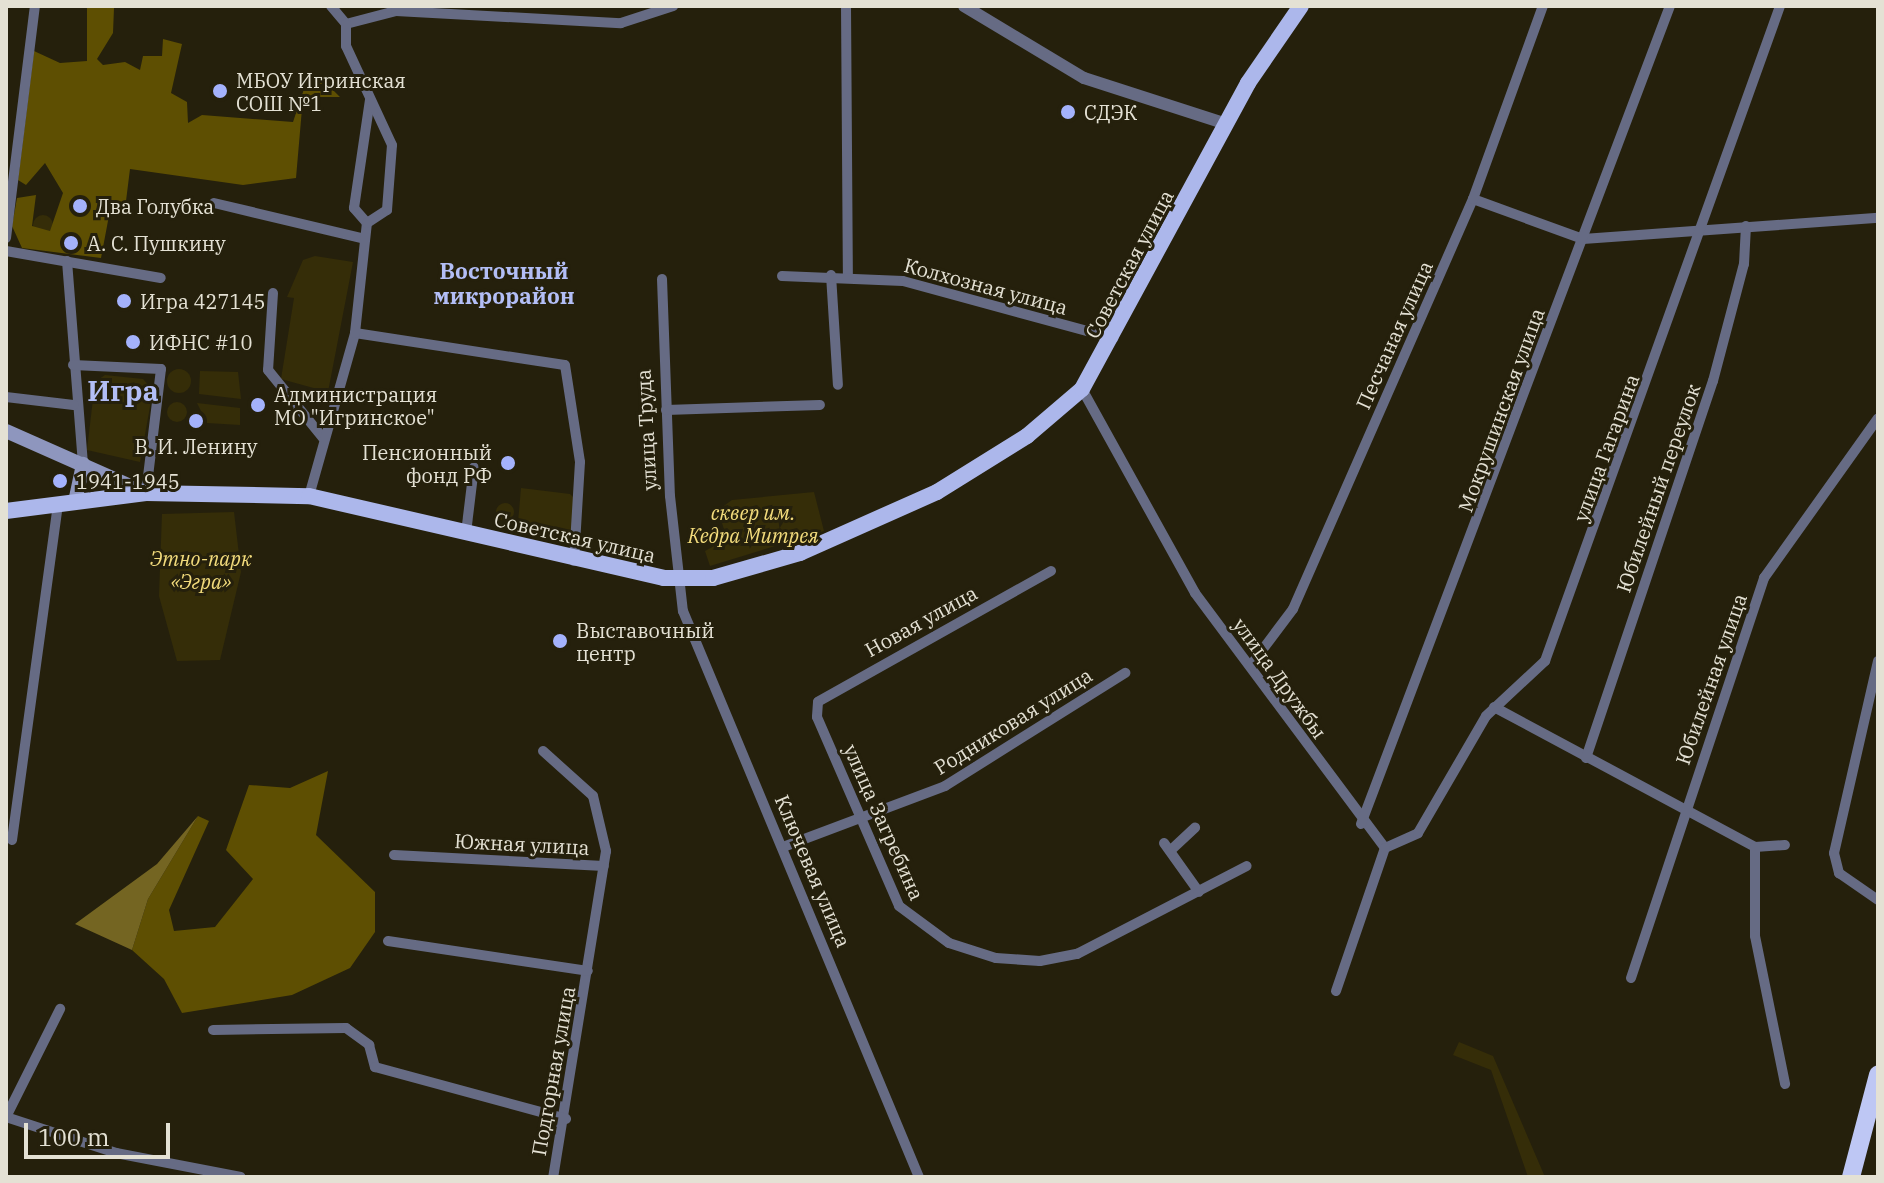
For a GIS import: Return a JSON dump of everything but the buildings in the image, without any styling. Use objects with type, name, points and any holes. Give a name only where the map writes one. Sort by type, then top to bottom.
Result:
[{"type":"highway","points":[[1851,1177],[1878,1075]]},
{"type":"main road","name":"Советская улица","points":[[6,511],[146,493],[309,496],[574,561],[676,578],[713,578],[800,553],[937,492],[1027,436],[1082,389],[1113,338],[1226,124],[1301,6]]},
{"type":"main road","points":[[6,431],[146,493]]},
{"type":"main road","points":[[67,503],[83,464]]},
{"type":"street","points":[[6,238],[35,6]]},
{"type":"street","points":[[346,24],[396,11],[621,23],[673,6]]},
{"type":"street","points":[[846,6],[851,141],[844,197],[848,274]]},
{"type":"street","points":[[964,6],[1084,78],[1226,124]]},
{"type":"street","name":"Песчаная улица","points":[[1251,665],[1293,609],[1473,199],[1543,6]]},
{"type":"street","name":"Мокрушинская улица","points":[[1361,824],[1670,6]]},
{"type":"street","name":"улица Гагарина","points":[[1385,848],[1418,833],[1494,707],[1545,661],[1706,229],[1780,6]]},
{"type":"street","points":[[332,10],[346,24]]},
{"type":"street","points":[[346,24],[343,36],[392,145],[387,210],[367,223]]},
{"type":"street","points":[[309,496],[355,333],[367,223],[354,208],[370,100]]},
{"type":"street","points":[[1473,199],[1583,239],[1878,218]]},
{"type":"street","points":[[214,203],[365,239]]},
{"type":"street","name":"Юбилейный переулок","points":[[1586,758],[1713,381],[1744,264],[1746,226]]},
{"type":"street","points":[[6,251],[161,278]]},
{"type":"street","points":[[67,261],[74,405],[83,464]]},
{"type":"street","name":"Колхозная улица","points":[[782,276],[848,274],[1113,338]]},
{"type":"street","points":[[831,275],[838,385]]},
{"type":"street","name":"улица Труда","points":[[662,279],[676,578]]},
{"type":"street","points":[[273,293],[268,370],[323,438]]},
{"type":"street","points":[[355,333],[565,365],[580,462],[574,561]]},
{"type":"street","points":[[73,365],[161,369],[146,493]]},
{"type":"street","name":"улица Дружбы","points":[[1082,389],[1164,544],[1361,824],[1385,848]]},
{"type":"street","points":[[6,397],[74,405]]},
{"type":"street","points":[[666,410],[820,405]]},
{"type":"street","name":"Юбилейная улица","points":[[1631,978],[1764,578],[1878,418]]},
{"type":"street","points":[[466,533],[474,467]]},
{"type":"street","points":[[12,840],[67,503]]},
{"type":"street","name":"Новая улица","points":[[816,709],[823,694],[1051,571]]},
{"type":"street","name":"Ключевая улица","points":[[676,578],[919,1177]]},
{"type":"street","points":[[1878,661],[1834,853],[1839,873],[1878,900]]},
{"type":"street","name":"Родниковая улица","points":[[783,847],[958,779],[1125,673]]},
{"type":"street","points":[[1494,707],[1755,847],[1785,845]]},
{"type":"street","name":"улица Загребина","points":[[816,709],[908,918],[949,943],[996,958],[1077,954],[1247,866]]},
{"type":"street","name":"Южная улица","points":[[394,855],[604,866],[604,828],[593,796],[543,751]]},
{"type":"street","points":[[1195,828],[1168,847],[1199,892]]},
{"type":"street","points":[[1755,847],[1755,936],[1785,1084]]},
{"type":"street","points":[[1336,991],[1385,848]]},
{"type":"street","name":"Подгорная улица","points":[[553,1177],[566,1119],[604,866]]},
{"type":"street","points":[[388,941],[588,971]]},
{"type":"street","points":[[60,1009],[6,1117],[104,1150],[241,1177]]},
{"type":"street","points":[[213,1030],[346,1028],[369,1045],[375,1067],[566,1119]]},
{"type":"green space","points":[[39,215],[47,215],[53,225],[47,235],[39,235],[33,229],[33,221]]},
{"type":"green space","points":[[315,256],[353,262],[328,392],[281,379],[294,298],[287,297],[303,260]]},
{"type":"green space","points":[[179,369],[190,376],[191,381],[184,392],[179,393],[168,386],[167,381],[174,370]]},
{"type":"green space","points":[[200,371],[238,372],[241,399],[199,394]]},
{"type":"green space","points":[[105,375],[143,379],[153,390],[140,462],[87,450],[95,382]]},
{"type":"green space","points":[[177,402],[184,405],[187,412],[184,419],[177,422],[170,419],[167,412],[170,405]]},
{"type":"green space","points":[[197,403],[240,408],[240,425],[207,423]]},
{"type":"green space","points":[[521,488],[570,494],[577,501],[573,533],[518,523]]},
{"type":"green space","name":"сквер им. Кедра Митрея","points":[[814,492],[824,531],[710,566],[705,551],[727,539],[718,510],[732,500]]},
{"type":"green space","points":[[505,503],[514,512],[505,521],[496,512]]},
{"type":"green space","name":"Этно-парк «Эгра»","points":[[234,512],[241,572],[220,660],[177,661],[159,596],[162,514]]},
{"type":"green space","points":[[1459,1042],[1493,1056],[1545,1177],[1528,1177],[1491,1070],[1453,1055]]},
{"type":"shaded area","points":[[87,6],[114,8],[113,33],[97,59],[103,65],[125,62],[140,70],[143,56],[162,56],[163,39],[182,44],[171,93],[187,102],[188,123],[202,115],[293,122],[308,77],[330,87],[340,97],[303,97],[296,178],[243,185],[130,169],[126,201],[111,205],[101,258],[22,248],[12,226],[17,198],[36,195],[32,226],[50,231],[63,193],[45,163],[26,185],[18,180],[34,51],[60,63],[87,61]]},
{"type":"shaded area","points":[[328,771],[316,835],[375,892],[375,932],[350,968],[292,995],[182,1013],[164,979],[132,950],[148,899],[198,816],[209,821],[169,910],[174,931],[215,927],[253,879],[226,850],[249,785],[290,788]]},
{"type":"shaded area","points":[[198,816],[148,899],[132,950],[75,924],[157,864]]},
{"type":"place","name":"МБОУ Игринская СОШ №1","points":[[220,91]]},
{"type":"place","name":"СДЭК","points":[[1068,112]]},
{"type":"place","name":"Два Голубка","points":[[80,206]]},
{"type":"place","name":"А. С. Пушкину","points":[[71,243]]},
{"type":"place","name":"Игра 427145","points":[[124,301]]},
{"type":"place","name":"ИФНС #10","points":[[133,342]]},
{"type":"place","name":"Администрация МО \"Игринское\"","points":[[258,405]]},
{"type":"place","name":"В. И. Ленину","points":[[196,421]]},
{"type":"place","name":"Пенсионный фонд РФ","points":[[508,463]]},
{"type":"place","name":"1941-1945","points":[[60,481]]},
{"type":"place","name":"Выставочный центр","points":[[560,641]]},
{"type":"district","name":"Восточный микрорайон","points":[[504,282]]},
{"type":"district","name":"Игра","points":[[123,391]]}]
